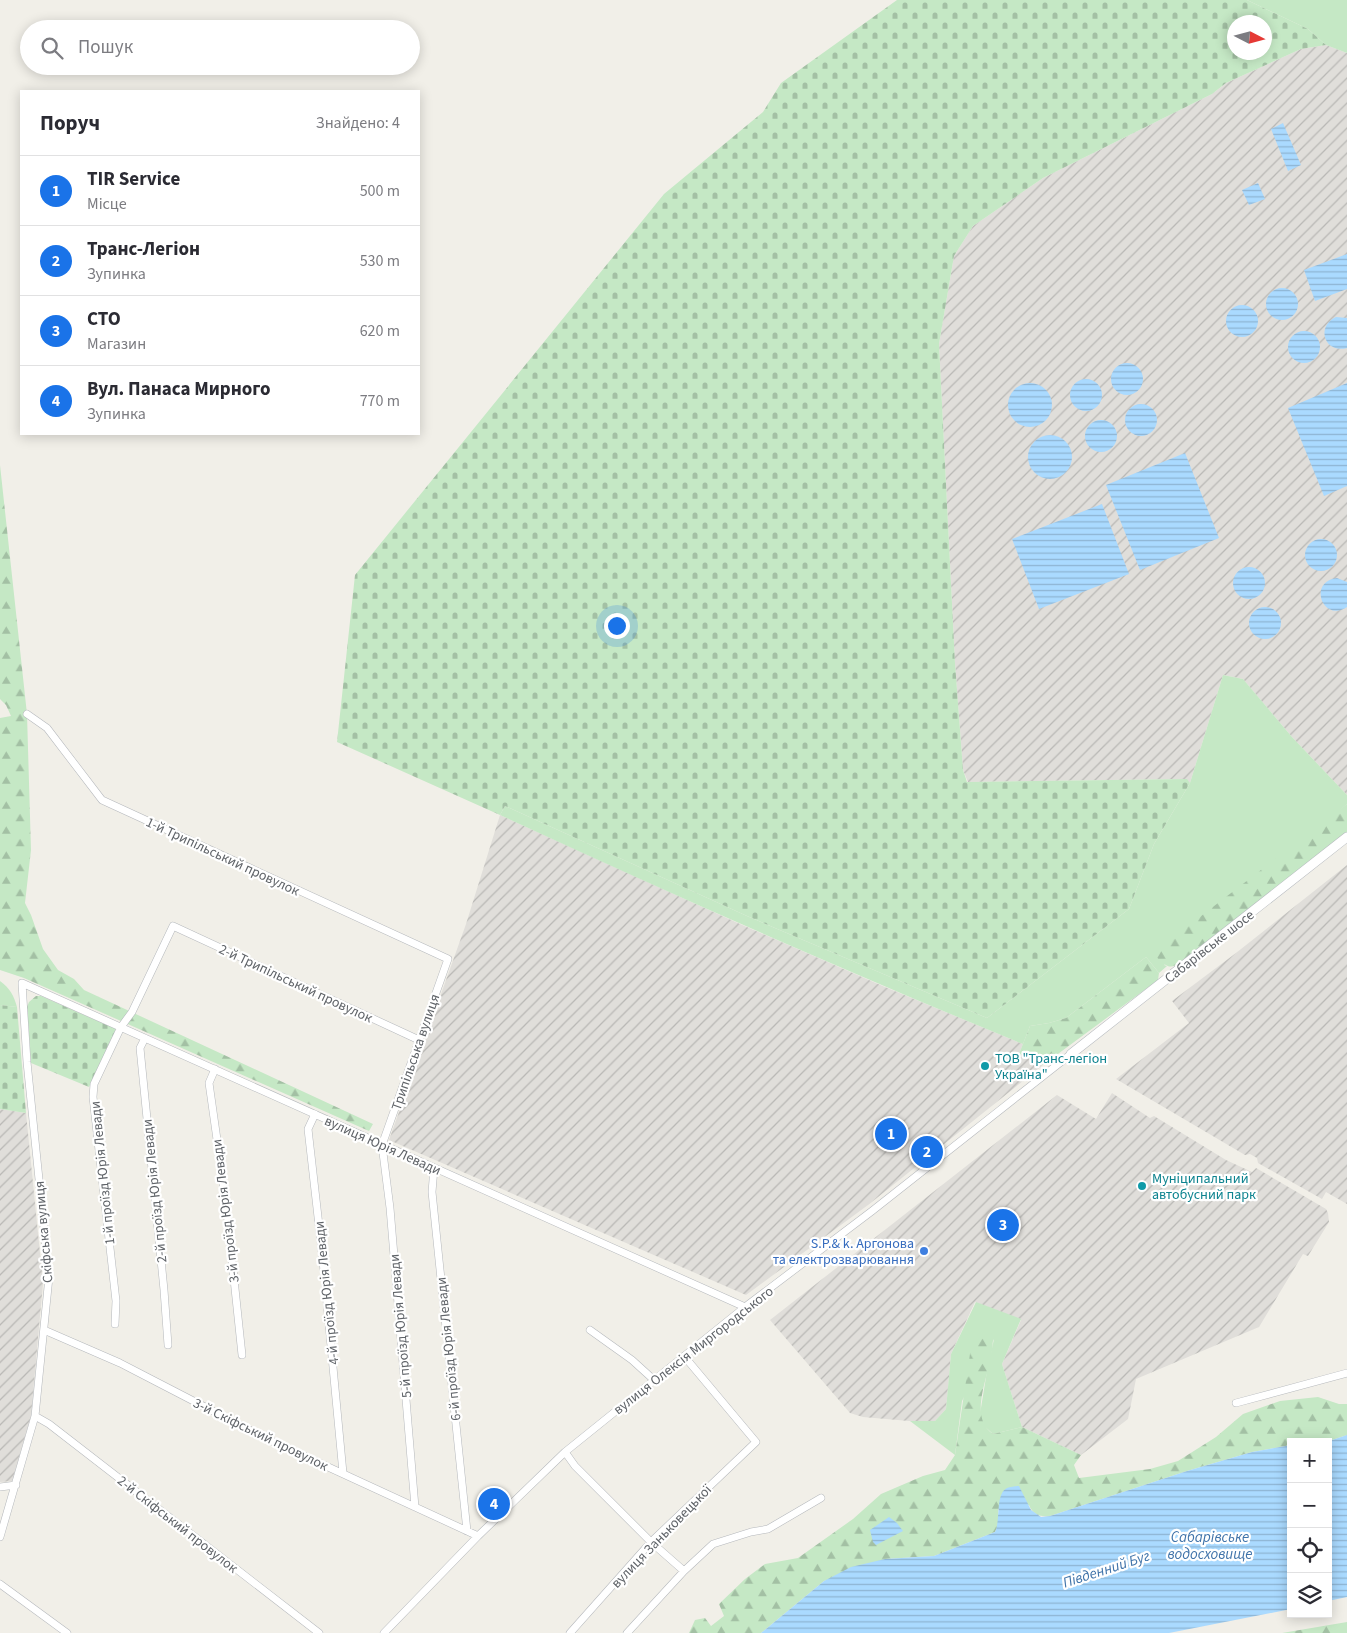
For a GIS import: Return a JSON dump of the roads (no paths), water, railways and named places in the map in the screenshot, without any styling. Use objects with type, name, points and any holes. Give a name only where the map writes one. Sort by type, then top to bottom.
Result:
[{"type":"street","name":"1-й Трипільський провулок","points":[[27,714],[47,728],[102,800],[448,959]]},
{"type":"street","name":"Сабарівське шосе","points":[[1071,1054],[1347,838]]},
{"type":"street","name":"1-й проїзд Юрія Левади","points":[[115,1324],[116,1301],[92,1097],[94,1084],[121,1027],[132,1012],[173,926]]},
{"type":"street","name":"2-й Трипільський провулок","points":[[173,926],[420,1040]]},
{"type":"street","name":"Трипільська вулиця","points":[[382,1145],[448,959]]},
{"type":"street","name":"вулиця Юрія Левади","points":[[22,983],[745,1307]]},
{"type":"street","name":"Скіфська вулиця","points":[[0,1537],[35,1416],[49,1277],[27,1062],[22,983]]},
{"type":"street","name":"2-й проїзд Юрія Левади","points":[[144,1038],[140,1048],[168,1345]]},
{"type":"street","name":"вулиця Олексія Миргородського","points":[[384,1633],[478,1536],[565,1452],[745,1307],[1071,1054]]},
{"type":"street","name":"3-й проїзд Юрія Левади","points":[[215,1069],[209,1083],[226,1203],[242,1355]]},
{"type":"street","name":"4-й проїзд Юрія Левади","points":[[315,1114],[308,1129],[323,1261],[343,1473]]},
{"type":"street","name":"5-й проїзд Юрія Левади","points":[[382,1145],[390,1208],[415,1507]]},
{"type":"street","name":"6-й проїзд Юрія Левади","points":[[434,1168],[432,1192],[467,1531]]},
{"type":"street","name":"3-й Скіфський провулок","points":[[44,1330],[120,1363],[263,1437],[478,1536]]},
{"type":"street","points":[[590,1330],[632,1360],[654,1380]]},
{"type":"street","name":"вулиця Заньковецької","points":[[570,1633],[651,1542],[756,1442],[684,1356]]},
{"type":"street","points":[[1236,1403],[1347,1374]]},
{"type":"street","name":"2-й Скіфський провулок","points":[[35,1416],[49,1424],[319,1633]]},
{"type":"street","points":[[565,1452],[575,1466],[651,1542],[684,1571]]},
{"type":"street","points":[[0,1487],[16,1485]]},
{"type":"street","points":[[627,1633],[684,1571],[713,1544],[751,1532],[768,1529],[821,1498]]},
{"type":"street","points":[[0,1584],[67,1633]]},
{"type":"water","points":[[1283,123],[1301,165],[1288,171],[1271,129]]},
{"type":"water","points":[[1258,183],[1265,199],[1249,205],[1242,190]]},
{"type":"water","points":[[1347,254],[1347,289],[1315,301],[1304,270]]},
{"type":"water","points":[[1282,288],[1288,289],[1293,293],[1297,298],[1297,310],[1293,315],[1288,319],[1282,320],[1276,319],[1271,315],[1267,310],[1266,304],[1267,298],[1271,293],[1276,289]]},
{"type":"water","points":[[1242,305],[1248,306],[1253,310],[1257,315],[1257,327],[1253,332],[1248,336],[1242,337],[1236,336],[1231,332],[1227,327],[1226,321],[1227,315],[1231,310],[1236,306]]},
{"type":"water","points":[[1336,317],[1347,318],[1347,348],[1339,349],[1333,347],[1325,338],[1326,327]]},
{"type":"water","points":[[1304,331],[1310,332],[1315,336],[1319,341],[1319,353],[1315,358],[1310,362],[1304,363],[1298,362],[1293,358],[1289,353],[1288,347],[1289,341],[1293,336],[1298,332]]},
{"type":"water","points":[[1127,363],[1133,364],[1138,368],[1142,373],[1142,385],[1138,390],[1133,394],[1127,395],[1121,394],[1116,390],[1112,385],[1111,379],[1112,373],[1116,368],[1121,364]]},
{"type":"water","points":[[1086,379],[1092,380],[1097,384],[1101,389],[1101,401],[1097,406],[1092,410],[1086,411],[1080,410],[1075,406],[1071,401],[1070,395],[1071,389],[1075,384],[1080,380]]},
{"type":"water","points":[[1026,383],[1034,383],[1046,389],[1052,405],[1046,421],[1034,427],[1026,427],[1014,421],[1008,409],[1008,401],[1014,389]]},
{"type":"water","points":[[1347,383],[1347,486],[1324,496],[1288,408]]},
{"type":"water","points":[[1141,404],[1153,408],[1157,420],[1153,432],[1141,436],[1129,432],[1125,420],[1129,408]]},
{"type":"water","points":[[1101,420],[1113,424],[1117,436],[1113,448],[1101,452],[1089,448],[1085,436],[1089,424]]},
{"type":"water","points":[[1050,435],[1062,439],[1068,445],[1072,457],[1068,469],[1062,475],[1050,479],[1038,475],[1032,469],[1028,457],[1032,445],[1038,439]]},
{"type":"water","points":[[1185,453],[1219,538],[1140,570],[1106,485]]},
{"type":"water","points":[[1102,504],[1129,574],[1039,609],[1012,539]]},
{"type":"water","points":[[1321,539],[1327,540],[1332,544],[1336,549],[1336,561],[1332,566],[1327,570],[1321,571],[1315,570],[1310,566],[1306,561],[1305,555],[1306,549],[1310,544],[1315,540]]},
{"type":"water","points":[[1249,567],[1255,568],[1260,572],[1264,577],[1264,589],[1260,594],[1255,598],[1249,599],[1243,598],[1238,594],[1234,589],[1233,583],[1234,577],[1238,572],[1243,568]]},
{"type":"water","points":[[1337,578],[1347,582],[1347,607],[1338,611],[1331,610],[1325,606],[1321,593],[1323,586],[1328,581]]},
{"type":"water","points":[[1265,607],[1271,608],[1276,612],[1280,617],[1280,629],[1276,634],[1271,638],[1265,639],[1259,638],[1254,634],[1250,629],[1249,623],[1250,617],[1254,612],[1259,608]]},
{"type":"water","points":[[1347,1435],[1347,1597],[1332,1600],[1332,1483],[1332,1440]]},
{"type":"water","name":"Сабарівське водосховище","points":[[1287,1446],[1287,1610],[1169,1633],[761,1633],[824,1581],[851,1567],[885,1559],[934,1556],[995,1532],[1001,1496],[1007,1488],[1019,1486],[1031,1510],[1041,1517],[1050,1516],[1187,1471],[1252,1452]]},
{"type":"water","points":[[889,1517],[903,1531],[876,1545],[873,1542],[870,1530]]},
{"type":"place","name":"ТОВ \"Транс-легіон Україна\"","points":[[985,1066]]},
{"type":"place","name":"TIR Service","points":[[891,1134]]},
{"type":"place","name":"Транс-Легіон","points":[[927,1152]]},
{"type":"place","name":"Муніципальний автобусний парк","points":[[1142,1186]]},
{"type":"place","name":"СТО","points":[[1003,1225]]},
{"type":"place","name":"S.P.& k. Аргонова та електрозварювання","points":[[924,1251]]},
{"type":"place","name":"Вул. Панаса Мирного","points":[[494,1504]]},
{"type":"water label","name":"Південний Буг","points":[[1106,1569]]}]
